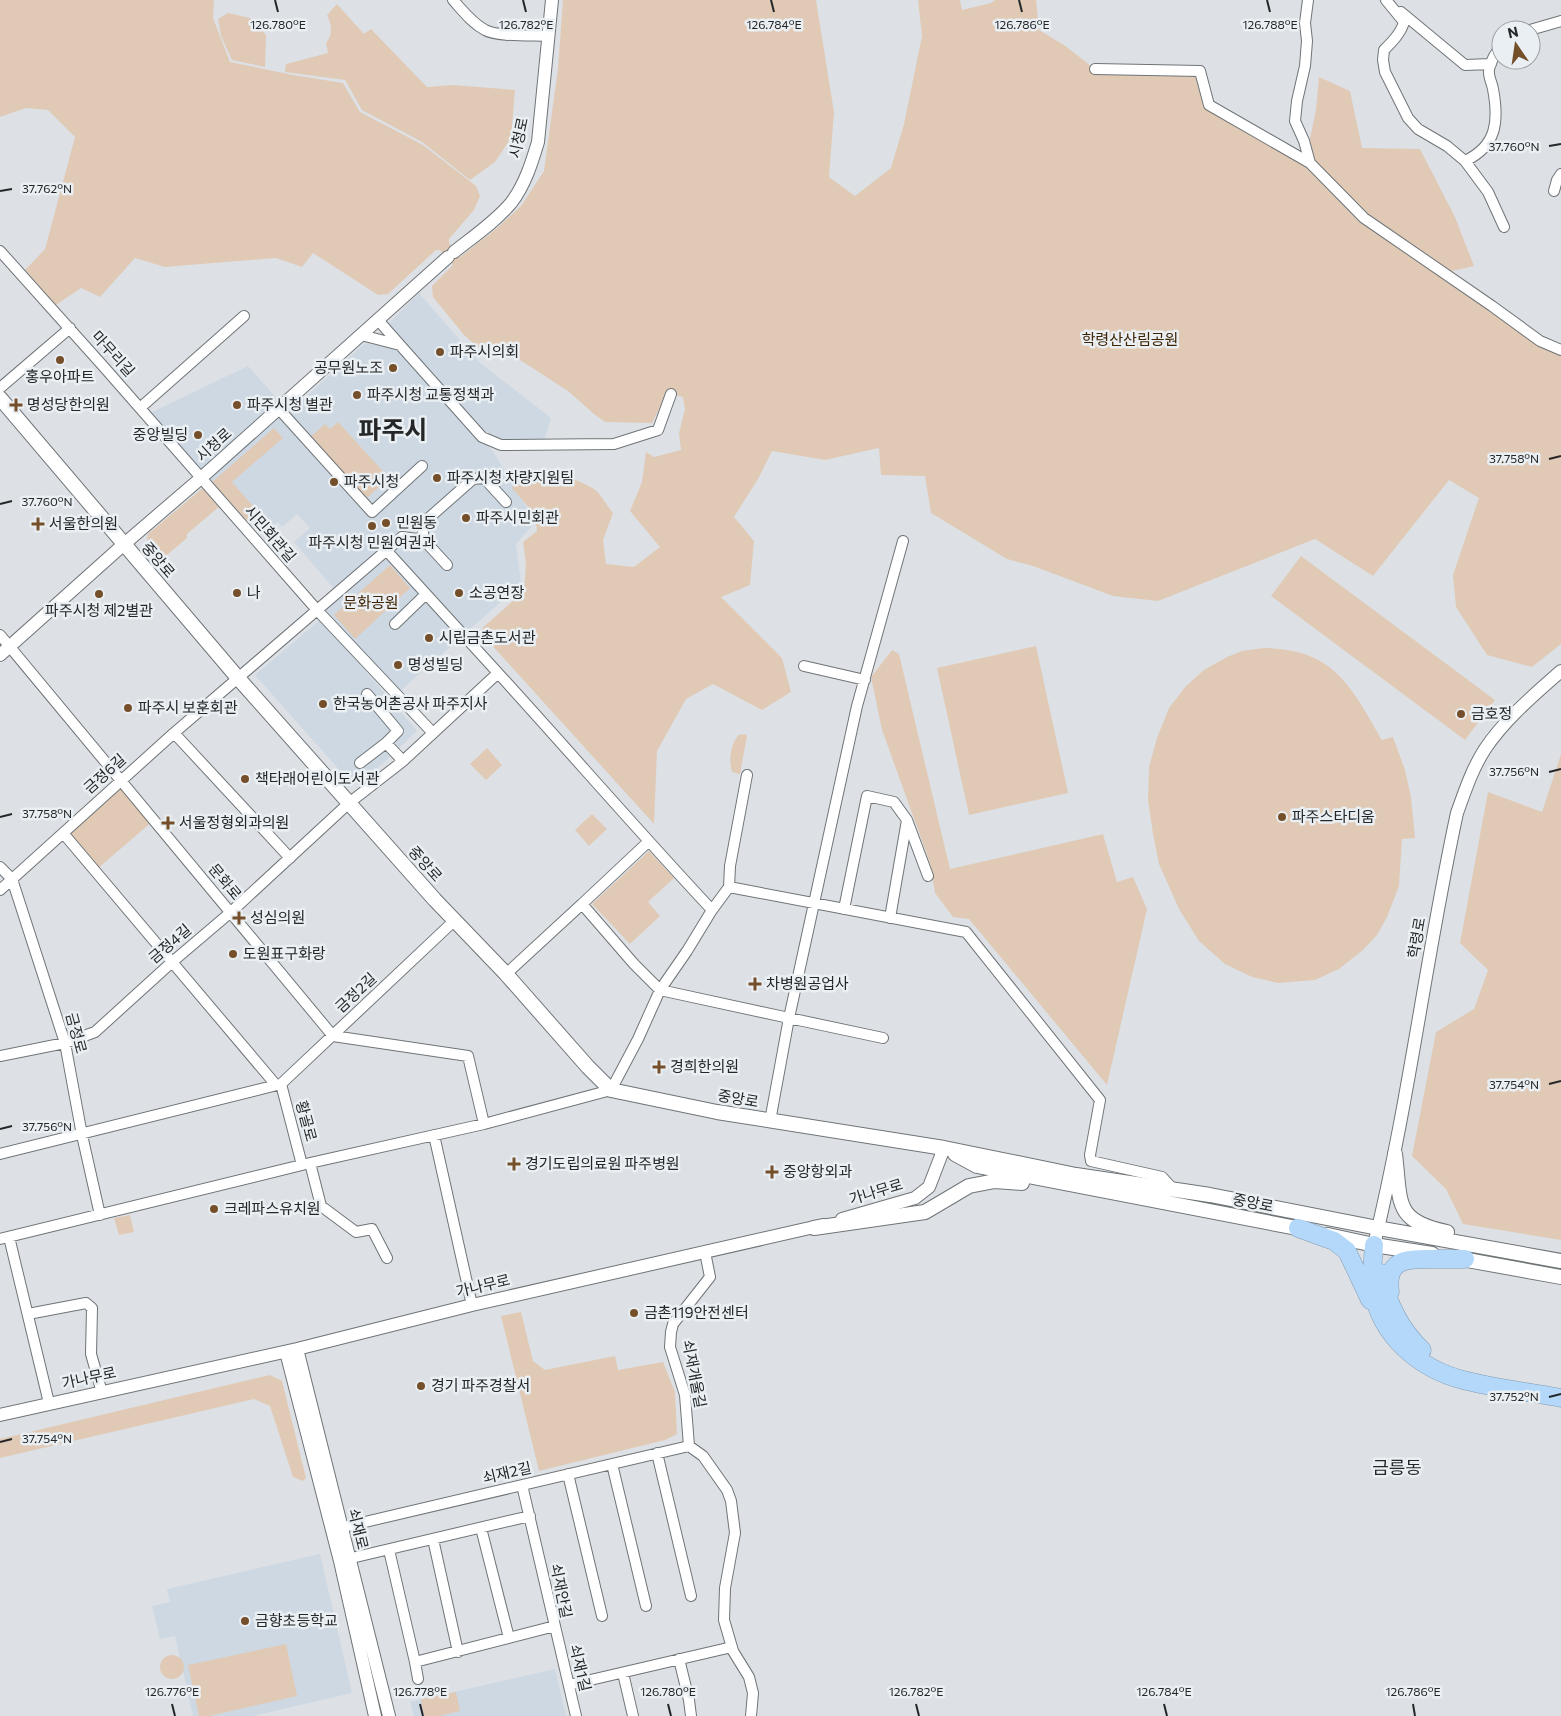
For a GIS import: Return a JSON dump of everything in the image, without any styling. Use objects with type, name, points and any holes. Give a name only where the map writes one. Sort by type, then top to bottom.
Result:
[{"type":"highway","points":[[1298,1228],[1334,1241],[1347,1251],[1370,1300],[1402,1326],[1423,1351],[1436,1359],[1452,1366],[1561,1388]]},
{"type":"highway","points":[[1376,1236],[1391,1333],[1402,1346],[1414,1356],[1442,1372],[1462,1380],[1561,1398]]},
{"type":"highway","points":[[1387,1312],[1390,1276],[1399,1262],[1408,1259],[1465,1259]]},
{"type":"main road","name":"중앙로","points":[[2,403],[238,678],[610,1090],[717,1112],[944,1148],[1076,1175],[1173,1189],[1376,1236],[1465,1259],[1561,1277]]},
{"type":"main road","name":"중앙로","points":[[944,1148],[976,1166],[1298,1228],[1376,1236],[1561,1261]]},
{"type":"main road","points":[[1395,1154],[1401,1205],[1408,1216],[1419,1224],[1430,1228],[1561,1254]]},
{"type":"main road","points":[[814,1228],[925,1212],[969,1186],[995,1181],[1087,1188]]},
{"type":"street","points":[[453,0],[473,22],[487,32],[549,36]]},
{"type":"street","name":"시청로","points":[[4,650],[201,478],[451,254],[494,220],[512,202],[532,162],[538,142],[552,0]]},
{"type":"street","points":[[1308,0],[1305,23],[1307,41],[1305,66],[1298,96],[1295,121],[1304,141],[1310,163]]},
{"type":"street","points":[[1386,0],[1465,65],[1491,64],[1489,71],[1493,91],[1495,120],[1493,136],[1488,145],[1474,157],[1465,161]]},
{"type":"street","points":[[1386,0],[1404,22],[1402,28],[1384,50],[1385,72],[1408,118],[1418,129],[1447,146],[1465,161],[1488,192],[1504,227]]},
{"type":"street","points":[[1541,27],[1561,21]]},
{"type":"street","points":[[1095,69],[1200,71],[1209,105],[1310,163],[1364,218],[1540,341],[1561,350]]},
{"type":"street","points":[[1554,192],[1557,180],[1561,174]]},
{"type":"street","name":"마무리길","points":[[0,251],[201,478]]},
{"type":"street","points":[[140,408],[244,316]]},
{"type":"street","points":[[378,320],[482,437],[501,445],[614,444],[658,430],[671,394]]},
{"type":"street","points":[[0,388],[70,328]]},
{"type":"street","points":[[360,334],[400,345]]},
{"type":"street","points":[[278,408],[372,512],[422,466]]},
{"type":"street","name":"시민회관길","points":[[201,478],[317,610],[433,733]]},
{"type":"street","points":[[447,565],[424,540],[422,524],[474,479],[484,478],[506,502]]},
{"type":"street","name":"금정6길","points":[[0,890],[174,733],[386,550],[402,537],[424,540]]},
{"type":"street","points":[[770,1121],[836,802],[864,680],[903,541]]},
{"type":"street","points":[[386,550],[584,767],[648,842],[712,910]]},
{"type":"street","points":[[394,624],[426,594]]},
{"type":"street","name":"문화로","points":[[0,635],[4,650],[121,780],[333,1036]]},
{"type":"street","points":[[804,666],[864,680]]},
{"type":"street","name":"학령로","points":[[1376,1236],[1395,1154],[1457,813],[1476,764],[1498,732],[1561,671]]},
{"type":"street","name":"금정4길","points":[[0,1056],[65,1042],[95,1032],[231,912],[349,803],[403,761],[498,673]]},
{"type":"street","points":[[360,763],[398,732],[367,694]]},
{"type":"street","points":[[174,733],[290,858]]},
{"type":"street","points":[[386,743],[403,761]]},
{"type":"street","points":[[49,1403],[28,1314],[4,1238],[306,1164],[484,1124],[610,1090],[638,1039],[660,990],[729,886],[730,866],[747,775]]},
{"type":"street","points":[[844,909],[867,796],[894,802],[907,820],[928,876]]},
{"type":"street","points":[[890,918],[907,820]]},
{"type":"street","points":[[63,833],[171,963],[279,1084]]},
{"type":"street","points":[[506,974],[648,842]]},
{"type":"street","name":"금정로","points":[[0,867],[12,879],[65,1042],[82,1135],[100,1215]]},
{"type":"street","points":[[729,886],[966,932],[1100,1100],[1090,1155],[1091,1161],[1162,1177],[1173,1189]]},
{"type":"street","points":[[582,904],[634,964],[660,990],[883,1038]]},
{"type":"street","name":"금정2길","points":[[0,1154],[82,1135],[279,1084],[333,1036],[455,920]]},
{"type":"street","points":[[333,1036],[468,1056],[484,1124]]},
{"type":"street","name":"황골로","points":[[279,1084],[321,1206],[356,1232],[372,1229],[387,1258]]},
{"type":"street","points":[[434,1135],[472,1304]]},
{"type":"street","name":"가나무로","points":[[0,1415],[292,1350],[472,1304],[814,1228],[915,1198],[928,1187],[944,1148]]},
{"type":"street","name":"쇠재개울길","points":[[689,1446],[685,1395],[670,1347],[671,1332],[673,1324],[710,1277],[705,1252]]},
{"type":"street","points":[[28,1314],[86,1303],[92,1308],[91,1354],[101,1389]]},
{"type":"street","points":[[292,1350],[344,1560],[375,1716]]},
{"type":"street","points":[[689,1446],[708,1462],[727,1490],[731,1501],[735,1533],[725,1588],[724,1620],[732,1647],[749,1677],[753,1693],[751,1716]]},
{"type":"street","name":"쇠재2길","points":[[336,1529],[689,1446]]},
{"type":"street","points":[[657,1453],[691,1596]]},
{"type":"street","points":[[612,1464],[646,1606]]},
{"type":"street","points":[[568,1474],[602,1616]]},
{"type":"street","name":"쇠재안길","points":[[415,1662],[555,1626],[522,1485]]},
{"type":"street","points":[[344,1560],[530,1516]]},
{"type":"street","points":[[481,1528],[509,1638]]},
{"type":"street","points":[[433,1539],[458,1652]]},
{"type":"street","points":[[389,1550],[418,1679]]},
{"type":"street","name":"쇠재로","points":[[344,1560],[389,1716]]},
{"type":"street","name":"쇠재1길","points":[[555,1626],[576,1716]]},
{"type":"street","points":[[569,1686],[732,1647]]},
{"type":"street","points":[[679,1659],[691,1716]]},
{"type":"street","points":[[623,1673],[633,1716]]},
{"type":"shaded area","points":[[419,293],[479,362],[551,418],[544,440],[507,441],[487,434],[387,325]]},
{"type":"shaded area","name":"파주시청","points":[[365,343],[397,350],[492,450],[532,516],[532,526],[516,544],[521,584],[399,692],[325,610],[340,596],[294,542],[310,528],[297,514],[282,527],[278,522],[273,525],[266,517],[247,520],[150,413],[248,366],[289,412]]},
{"type":"shaded area","points":[[321,619],[417,731],[361,784],[352,784],[255,675]]},
{"type":"shaded area","name":"금향초등학교","points":[[320,1554],[352,1693],[253,1716],[193,1716],[175,1636],[160,1639],[152,1606],[170,1602],[167,1589]]},
{"type":"shaded area","points":[[555,1669],[566,1716],[414,1716],[410,1702]]},
{"type":"green space","name":"학령산산림공원","points":[[0,0],[214,0],[213,18],[230,62],[343,83],[360,112],[423,145],[476,186],[480,196],[474,210],[449,239],[449,243],[460,257],[496,229],[521,206],[544,171],[558,68],[563,0],[816,0],[834,112],[829,177],[855,196],[891,168],[904,124],[922,36],[918,0],[960,0],[962,10],[991,3],[995,0],[1036,0],[1039,30],[1064,45],[1095,69],[1200,71],[1209,105],[1306,157],[1316,110],[1319,77],[1350,91],[1362,148],[1420,149],[1455,217],[1474,266],[1452,271],[1465,286],[1561,353],[1561,644],[1532,667],[1487,655],[1456,607],[1453,575],[1479,498],[1449,480],[1373,576],[1315,539],[1158,601],[1113,596],[1033,566],[1007,559],[931,513],[925,476],[881,475],[879,448],[825,460],[772,451],[758,479],[734,517],[754,541],[750,585],[721,597],[782,658],[791,692],[762,710],[713,684],[686,699],[657,751],[654,824],[479,631],[524,591],[526,565],[523,542],[537,531],[535,515],[512,488],[518,479],[527,473],[550,472],[562,475],[585,484],[599,494],[613,513],[603,540],[606,564],[634,567],[660,547],[630,511],[642,482],[646,452],[654,457],[681,450],[679,433],[685,409],[683,397],[667,393],[652,423],[605,422],[568,391],[497,345],[478,347],[464,335],[433,297],[432,286],[453,265],[440,250],[436,250],[388,294],[378,295],[313,253],[302,267],[276,258],[165,267],[135,258],[100,297],[81,288],[56,305],[25,270],[45,249],[75,137],[48,110],[26,108],[0,117]]},
{"type":"green space","points":[[337,4],[364,34],[371,29],[427,87],[453,85],[515,90],[511,138],[495,162],[470,180],[422,142],[362,110],[345,80],[285,72],[286,64],[328,53],[326,43],[331,29],[327,15]]},
{"type":"green space","points":[[228,13],[250,18],[266,35],[265,67],[232,60],[221,36],[218,19]]},
{"type":"green space","points":[[338,422],[389,478],[368,497],[362,496],[309,438],[325,424],[330,429]]},
{"type":"green space","points":[[274,428],[283,438],[232,482],[259,513],[248,522],[212,482]]},
{"type":"green space","points":[[204,487],[220,506],[187,534],[187,538],[161,560],[147,539],[148,534]]},
{"type":"green space","points":[[1301,556],[1495,700],[1465,740],[1271,596]]},
{"type":"green space","name":"문화공원","points":[[390,565],[410,588],[355,639],[334,615]]},
{"type":"green space","points":[[1036,646],[1068,793],[969,815],[937,668]]},
{"type":"green space","name":"파주스타디움","points":[[1264,648],[1288,650],[1308,655],[1324,663],[1338,674],[1360,703],[1382,740],[1393,737],[1405,770],[1411,797],[1415,838],[1402,839],[1399,886],[1387,917],[1377,935],[1363,950],[1339,969],[1315,980],[1278,983],[1252,977],[1225,964],[1199,941],[1179,909],[1159,864],[1153,834],[1148,800],[1149,767],[1157,738],[1169,708],[1186,686],[1204,670],[1242,651]]},
{"type":"green space","points":[[892,650],[899,654],[950,869],[1103,834],[1117,882],[1133,877],[1147,909],[1107,1085],[969,919],[953,917],[935,893],[930,863],[882,730],[871,677]]},
{"type":"green space","points":[[745,734],[747,736],[740,774],[732,772],[731,752],[738,735]]},
{"type":"green space","points":[[487,748],[502,765],[486,780],[470,764]]},
{"type":"green space","points":[[1561,754],[1561,1240],[1463,1224],[1446,1189],[1412,1156],[1436,1032],[1474,1009],[1488,970],[1460,943],[1488,792],[1542,812]]},
{"type":"green space","points":[[122,785],[153,821],[97,869],[66,833]]},
{"type":"green space","points":[[592,814],[607,829],[589,846],[575,830]]},
{"type":"green space","points":[[649,851],[674,878],[648,902],[660,916],[630,944],[592,904]]},
{"type":"green space","points":[[130,1215],[134,1232],[119,1235],[114,1218]]},
{"type":"green space","points":[[521,1312],[533,1361],[545,1370],[615,1356],[618,1370],[663,1362],[675,1392],[677,1434],[665,1440],[539,1471],[501,1316]]},
{"type":"green space","points":[[270,1375],[282,1381],[306,1478],[303,1481],[293,1477],[270,1406],[254,1399],[0,1458],[0,1439]]},
{"type":"green space","points":[[286,1644],[297,1696],[209,1716],[199,1716],[188,1665]]},
{"type":"green space","points":[[172,1655],[181,1658],[184,1667],[181,1676],[172,1679],[163,1676],[160,1667],[163,1658]]},
{"type":"green space","points":[[456,1692],[460,1711],[439,1716],[424,1716],[421,1699]]},
{"type":"place","name":"파주시의회","points":[[440,352]]},
{"type":"place","name":"홍우아파트","points":[[60,360]]},
{"type":"place","name":"공무원노조","points":[[393,368]]},
{"type":"place","name":"파주시청 교통정책과","points":[[357,395]]},
{"type":"place","name":"명성당한의원","points":[[16,405]]},
{"type":"place","name":"파주시청 별관","points":[[237,405]]},
{"type":"place","name":"중앙빌딩","points":[[198,435]]},
{"type":"place","name":"파주시청 차량지원팀","points":[[437,478]]},
{"type":"place","name":"파주시청","points":[[334,482]]},
{"type":"place","name":"파주시민회관","points":[[466,518]]},
{"type":"place","name":"민원동","points":[[386,523]]},
{"type":"place","name":"서울한의원","points":[[38,524]]},
{"type":"place","name":"파주시청 민원여권과","points":[[372,526]]},
{"type":"place","name":"나","points":[[237,593]]},
{"type":"place","name":"소공연장","points":[[459,593]]},
{"type":"place","name":"파주시청 제2별관","points":[[99,594]]},
{"type":"place","name":"시립금촌도서관","points":[[429,638]]},
{"type":"place","name":"명성빌딩","points":[[398,665]]},
{"type":"place","name":"한국농어촌공사 파주지사","points":[[323,704]]},
{"type":"place","name":"파주시 보훈회관","points":[[128,708]]},
{"type":"place","name":"금호정","points":[[1461,714]]},
{"type":"place","name":"책타래어린이도서관","points":[[245,779]]},
{"type":"place","name":"파주스타디움","points":[[1282,817]]},
{"type":"place","name":"서울정형외과의원","points":[[168,823]]},
{"type":"place","name":"성심의원","points":[[239,918]]},
{"type":"place","name":"도원표구화랑","points":[[233,954]]},
{"type":"place","name":"차병원공업사","points":[[755,984]]},
{"type":"place","name":"경희한의원","points":[[659,1067]]},
{"type":"place","name":"경기도립의료원 파주병원","points":[[514,1164]]},
{"type":"place","name":"중앙항외과","points":[[772,1172]]},
{"type":"place","name":"크레파스유치원","points":[[214,1209]]},
{"type":"place","name":"금촌119안전센터","points":[[634,1313]]},
{"type":"place","name":"경기 파주경찰서","points":[[421,1386]]},
{"type":"place","name":"금향초등학교","points":[[245,1621]]},
{"type":"district","name":"파주시","points":[[393,430]]},
{"type":"district","name":"금릉동","points":[[1397,1468]]}]
